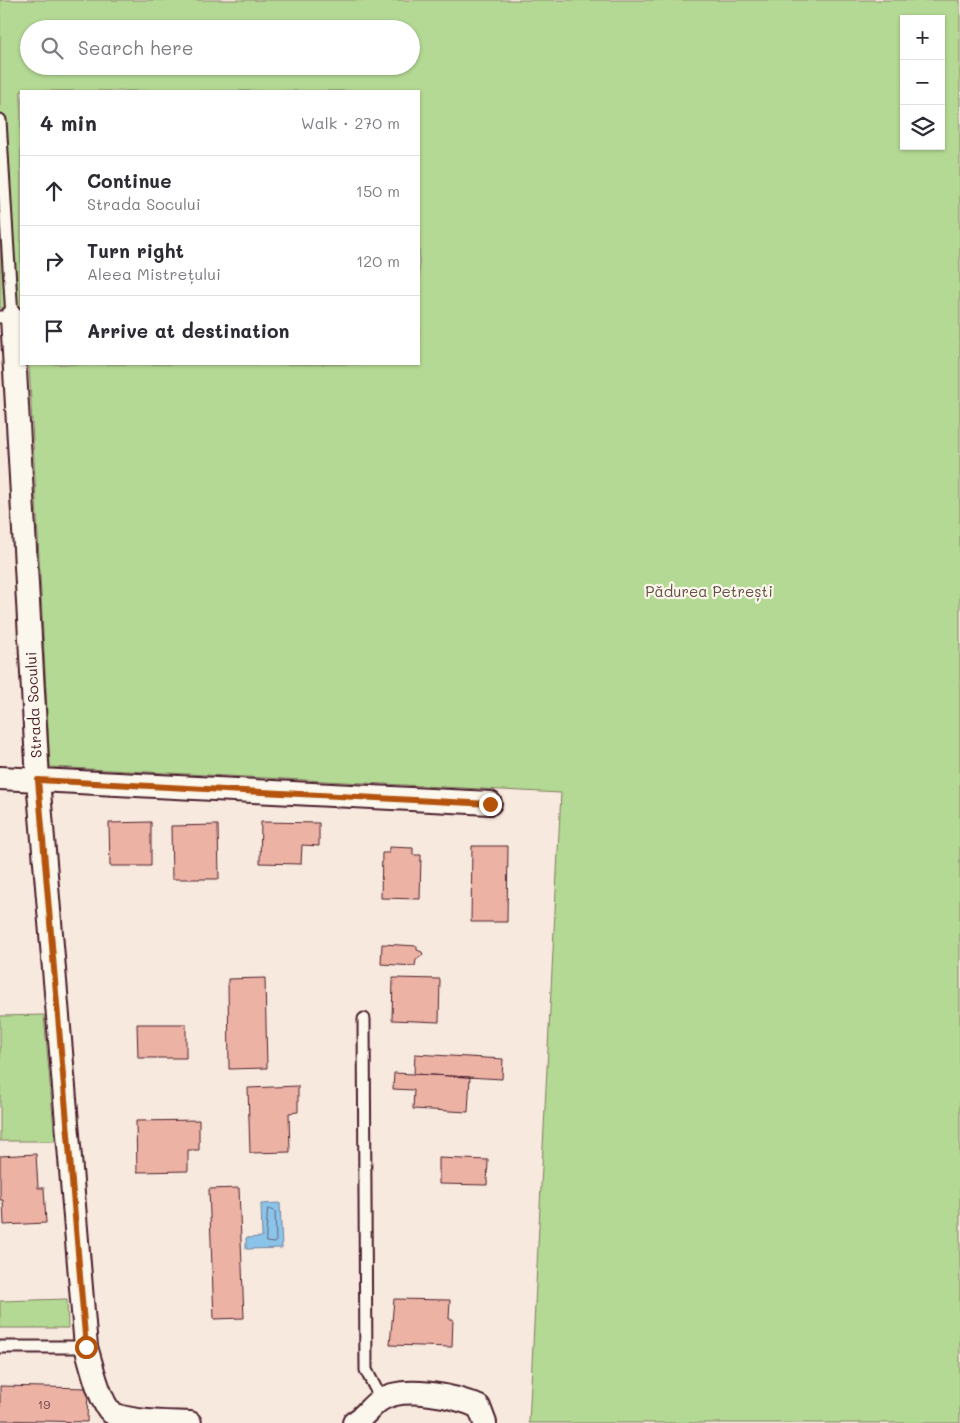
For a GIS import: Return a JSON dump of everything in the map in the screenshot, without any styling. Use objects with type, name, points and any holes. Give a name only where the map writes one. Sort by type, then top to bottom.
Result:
[{"type":"street","name":"Strada Socului","points":[[6,317],[38,780],[86,1347],[103,1399],[110,1411],[122,1419],[190,1423]]},
{"type":"street","points":[[0,778],[490,804]]},
{"type":"street","points":[[354,1423],[381,1399],[396,1395],[415,1394],[439,1394],[462,1399],[479,1407],[485,1423]]},
{"type":"lane","name":"Strada Socului","points":[[0,120],[6,317]]},
{"type":"lane","points":[[364,1019],[366,1370],[381,1399]]},
{"type":"lane","points":[[0,1347],[86,1347]]},
{"type":"green space","name":"Pădurea Petrești","points":[[0,0],[960,0],[960,1423],[529,1423],[561,793],[50,767],[29,365],[420,365],[420,90],[20,90],[20,308],[0,308]]},
{"type":"green space","points":[[44,1015],[55,1141],[0,1141],[0,1016]]},
{"type":"green space","points":[[67,1299],[68,1328],[0,1328],[0,1301]]},
{"type":"water","points":[[280,1203],[282,1248],[246,1249],[246,1238],[262,1237],[261,1204]]},
{"type":"building","points":[[151,822],[151,866],[110,866],[109,823]]},
{"type":"building","points":[[261,822],[319,823],[319,846],[302,845],[301,864],[260,863]]},
{"type":"building","points":[[218,825],[219,879],[172,879],[171,826]]},
{"type":"building","points":[[472,846],[508,846],[507,922],[471,922]]},
{"type":"building","points":[[389,847],[413,848],[413,855],[421,855],[420,899],[381,898],[382,853],[389,853]]},
{"type":"building","points":[[382,944],[417,946],[417,950],[422,952],[423,955],[416,960],[415,966],[381,964]]},
{"type":"building","points":[[265,978],[267,1068],[229,1069],[228,979]]},
{"type":"building","points":[[393,978],[440,979],[439,1022],[392,1020]]},
{"type":"building","points":[[137,1024],[186,1024],[186,1058],[138,1058]]},
{"type":"building","points":[[415,1054],[503,1059],[502,1079],[414,1074]]},
{"type":"building","points":[[394,1073],[470,1077],[468,1112],[413,1109],[414,1090],[393,1089]]},
{"type":"building","points":[[298,1086],[298,1112],[289,1113],[290,1152],[250,1153],[248,1088]]},
{"type":"building","points":[[199,1120],[199,1150],[188,1150],[188,1171],[137,1172],[136,1121]]},
{"type":"building","points":[[36,1154],[38,1188],[44,1188],[46,1223],[4,1225],[3,1200],[0,1200],[0,1156]]},
{"type":"building","points":[[439,1158],[488,1160],[487,1185],[439,1184]]},
{"type":"building","points":[[239,1188],[244,1318],[214,1319],[209,1189]]},
{"type":"building","points":[[394,1299],[450,1300],[449,1319],[453,1319],[452,1347],[390,1345]]},
{"type":"building","points":[[0,1386],[88,1388],[87,1422],[0,1420]]},
{"type":"route","points":[[86,1347],[38,780],[490,804]]}]
